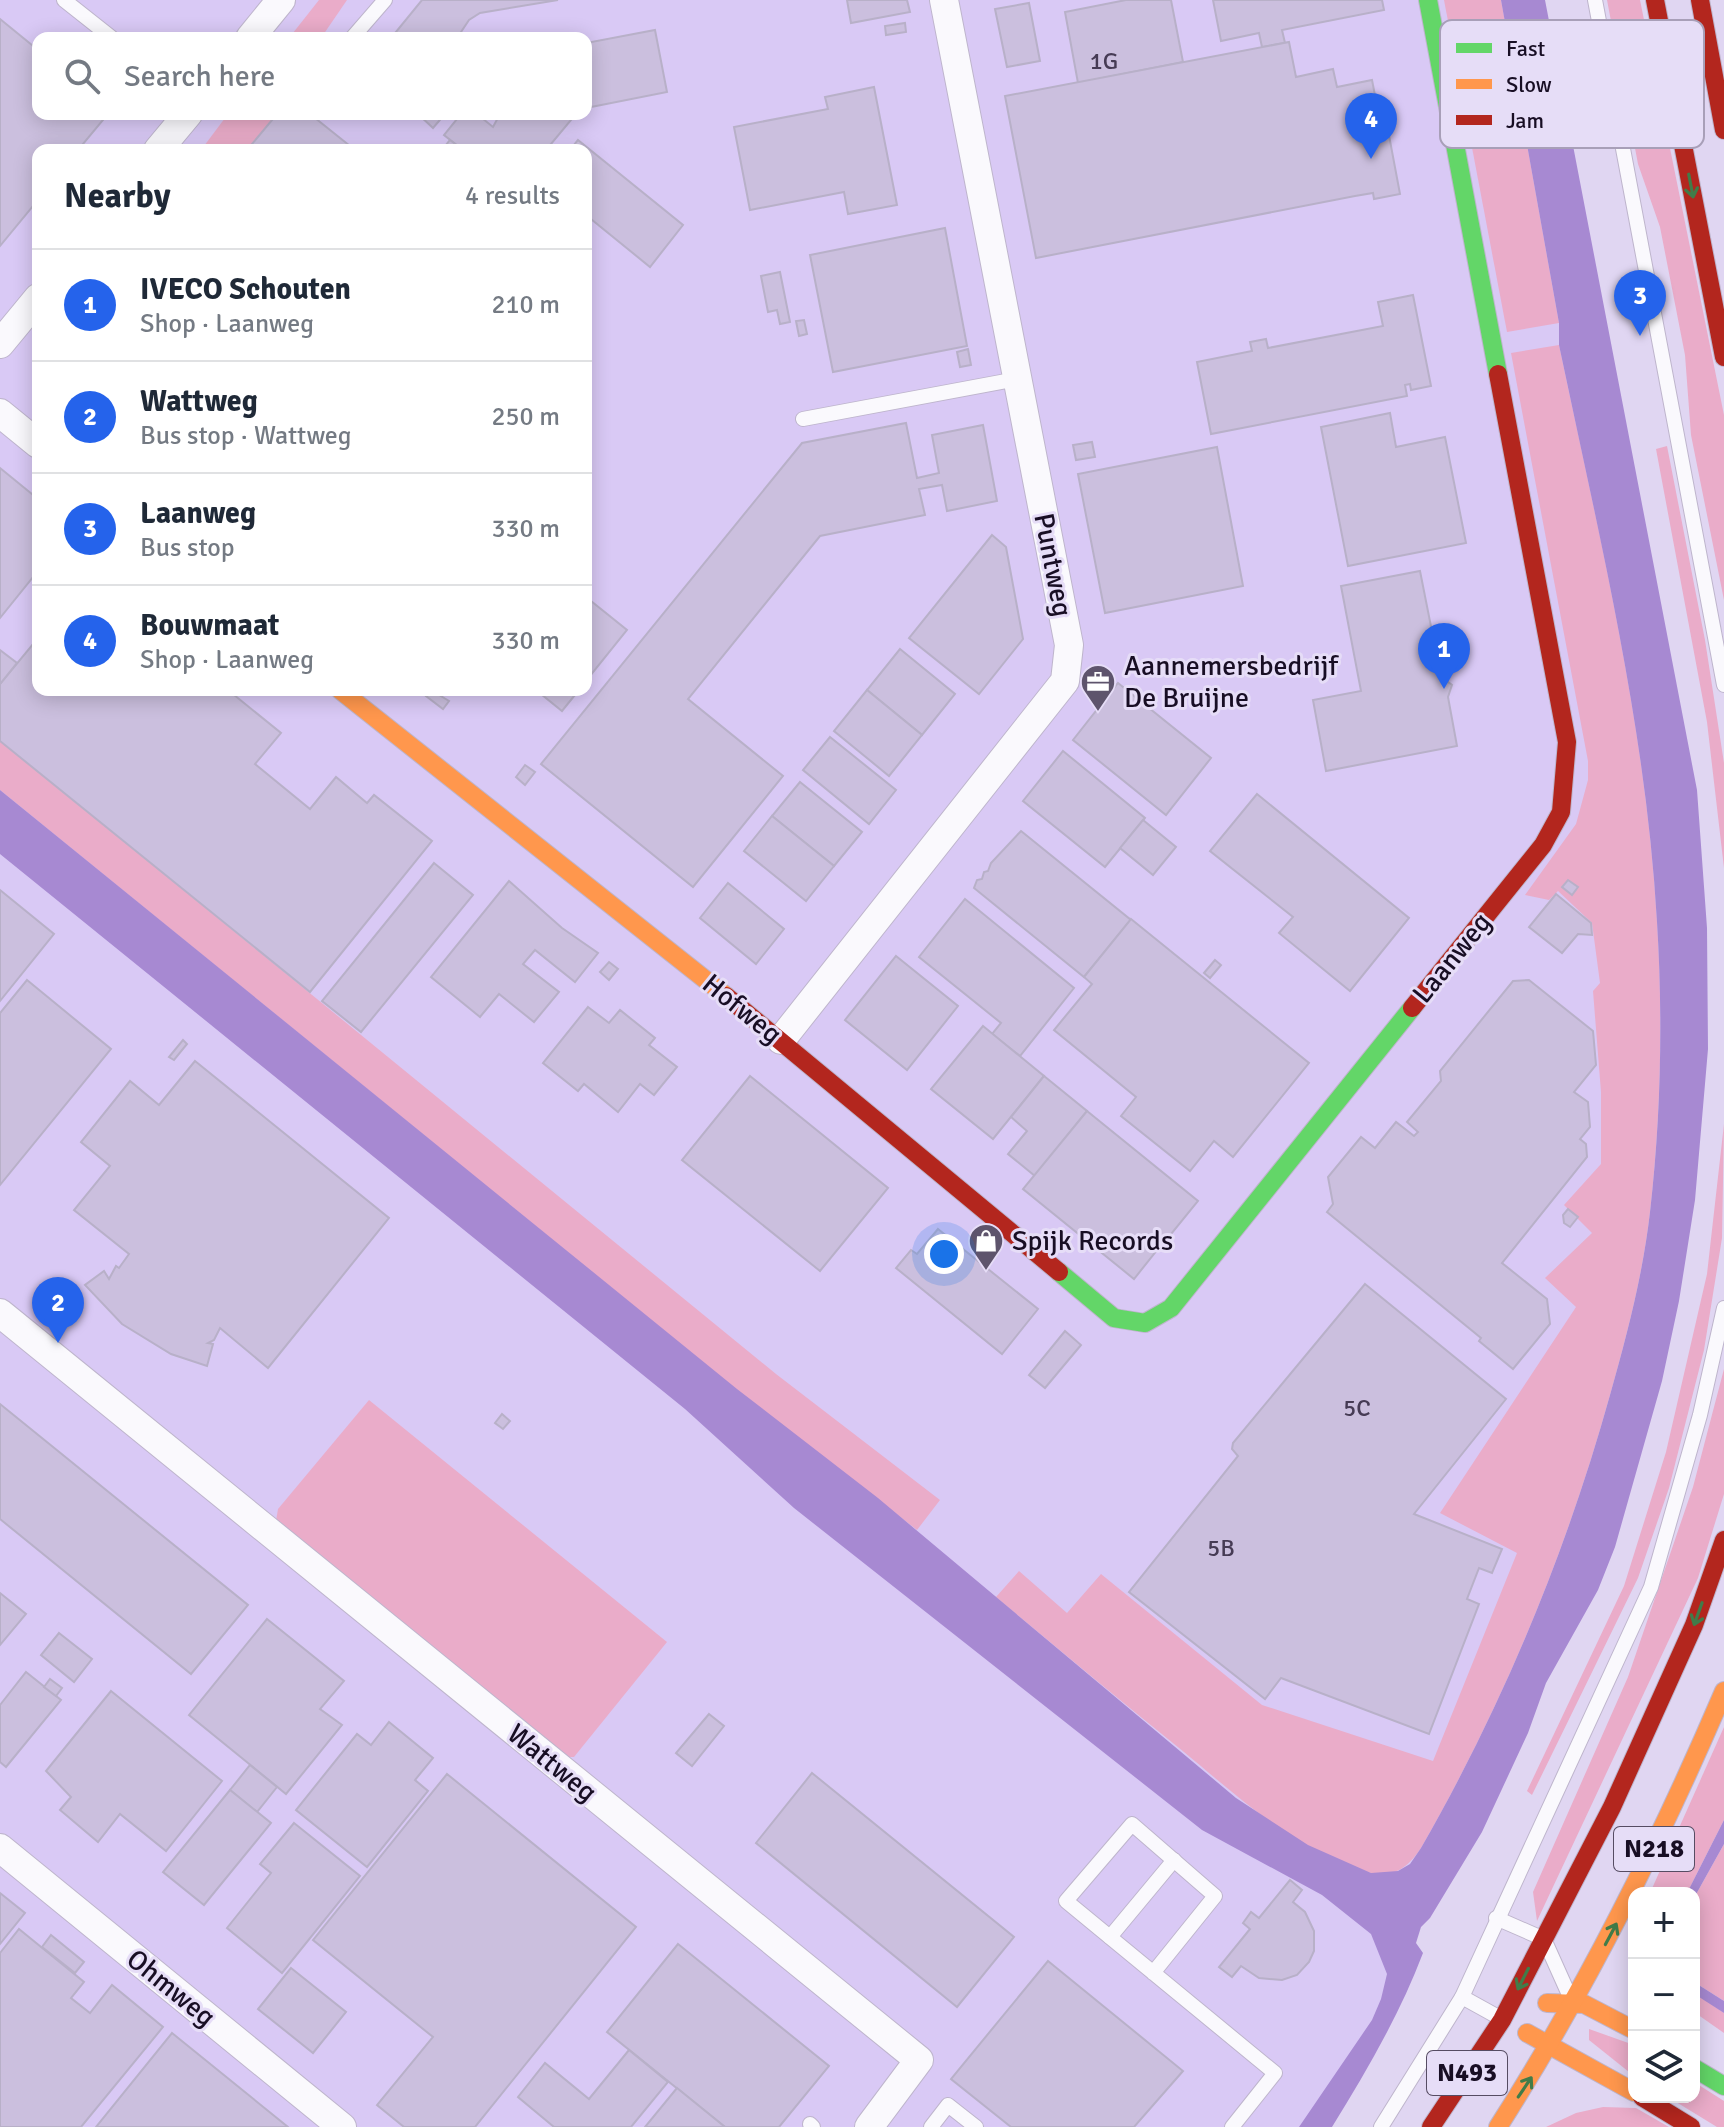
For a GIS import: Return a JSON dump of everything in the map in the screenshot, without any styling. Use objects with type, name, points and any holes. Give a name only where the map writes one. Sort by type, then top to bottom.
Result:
[{"type":"street","points":[[255,32],[281,0]]},
{"type":"street","name":"Puntweg","points":[[781,1040],[1065,681],[1069,645],[944,0]]},
{"type":"street","name":"Laanweg","points":[[1428,0],[1440,64]]},
{"type":"street","points":[[1655,0],[1659,20]]},
{"type":"street","points":[[1700,0],[1704,20]]},
{"type":"street","points":[[1704,22],[1724,130]]},
{"type":"street","points":[[163,144],[183,120]]},
{"type":"street","name":"Laanweg","points":[[1145,1323],[1171,1308],[1543,845],[1561,812],[1567,742],[1456,148]]},
{"type":"street","points":[[1684,148],[1724,357]]},
{"type":"street","points":[[0,344],[32,305]]},
{"type":"street","points":[[0,413],[32,439]]},
{"type":"street","name":"Hofweg","points":[[348,696],[781,1040],[1114,1318],[1145,1323]]},
{"type":"street","name":"Wattweg","points":[[0,1313],[919,2060],[869,2127]]},
{"type":"street","name":"N218","points":[[1502,2020],[1612,1807],[1666,1691],[1724,1540]]},
{"type":"street","name":"N218","points":[[1573,2003],[1678,1800],[1724,1691]]},
{"type":"street","name":"Ohmweg","points":[[0,1848],[342,2127]]},
{"type":"street","points":[[1502,2020],[1542,2003],[1573,2003],[1594,2007],[1628,2027]]},
{"type":"street","name":"N493","points":[[1498,2127],[1552,2046],[1573,2003]]},
{"type":"street","points":[[1502,2020],[1628,2089]]},
{"type":"street","name":"N493","points":[[1431,2127],[1502,2020]]},
{"type":"street","points":[[1700,2072],[1724,2086]]},
{"type":"street","points":[[1652,2103],[1691,2127]]},
{"type":"lane","points":[[64,0],[104,32]]},
{"type":"lane","points":[[357,32],[385,0]]},
{"type":"lane","points":[[1595,0],[1599,20]]},
{"type":"lane","points":[[1623,148],[1724,685]]},
{"type":"lane","points":[[803,419],[1017,379]]},
{"type":"lane","points":[[1381,2127],[1462,1997],[1651,1587],[1697,1428],[1724,1308]]},
{"type":"lane","points":[[1153,1973],[1215,1896],[1132,1824],[1066,1901],[1153,1973],[1275,2073],[1232,2127]]},
{"type":"lane","points":[[1110,1937],[1174,1860]]},
{"type":"lane","points":[[1496,1918],[1544,1939],[1573,2003]]},
{"type":"lane","points":[[1462,1997],[1502,2020]]},
{"type":"lane","points":[[931,2127],[948,2105],[976,2127]]},
{"type":"shaded area","points":[[0,0],[1521,0],[1524,20],[1440,20],[1440,148],[1546,148],[1684,981],[1401,1961],[1361,2056],[1305,2127],[0,2127]]},
{"type":"shaded area","points":[[319,0],[347,0],[325,32],[294,32]]},
{"type":"shaded area","points":[[1444,0],[1501,0],[1505,20],[1448,20]]},
{"type":"shaded area","points":[[1501,0],[1545,0],[1549,20],[1505,20]]},
{"type":"shaded area","points":[[1607,0],[1640,0],[1644,20],[1611,20]]},
{"type":"shaded area","points":[[224,120],[292,120],[267,144],[206,144]]},
{"type":"shaded area","points":[[1472,148],[1528,148],[1559,323],[1507,332]]},
{"type":"shaded area","points":[[1528,148],[1573,148],[1697,790],[1707,928],[1708,1049],[1695,1200],[1662,1381],[1615,1547],[1598,1590],[1546,1683],[1528,1733],[1482,1832],[1430,1918],[1421,1927],[1416,1943],[1423,1953],[1370,2064],[1332,2127],[1299,2127],[1372,2020],[1381,1999],[1387,1974],[1371,1934],[1322,1895],[1202,1830],[794,1508],[685,1409],[0,854],[0,790],[737,1389],[878,1498],[1236,1798],[1308,1845],[1371,1873],[1398,1871],[1410,1864],[1451,1794],[1505,1683],[1552,1570],[1593,1454],[1628,1327],[1647,1235],[1654,1176],[1659,1104],[1659,958],[1643,776],[1605,560],[1559,345],[1559,323]]},
{"type":"shaded area","points":[[1635,148],[1670,148],[1724,415],[1724,600],[1691,435],[1685,355],[1660,227]]},
{"type":"shaded area","points":[[1559,345],[1619,632],[1643,776],[1651,849],[1659,958],[1660,1030],[1659,1104],[1650,1212],[1634,1304],[1593,1454],[1530,1627],[1479,1739],[1421,1848],[1400,1870],[1379,1874],[1346,1865],[1320,1853],[1272,1823],[996,1597],[1019,1571],[1067,1613],[1101,1574],[1262,1705],[1433,1761],[1517,1553],[1440,1513],[1576,1307],[1545,1278],[1592,1233],[1564,1205],[1601,1164],[1601,1092],[1593,991],[1600,983],[1592,923],[1558,891],[1549,900],[1525,895],[1576,824],[1588,780],[1588,761],[1511,353]]},
{"type":"shaded area","points":[[1667,446],[1705,640],[1724,763],[1724,868],[1707,722],[1656,449]]},
{"type":"shaded area","points":[[0,740],[776,1374],[940,1500],[917,1530],[737,1390],[0,790]]},
{"type":"shaded area","points":[[1724,1124],[1722,1238],[1704,1350],[1669,1488],[1638,1578],[1532,1795],[1527,1791],[1624,1586],[1666,1452],[1707,1274]]},
{"type":"shaded area","points":[[1724,1369],[1724,1494],[1698,1578],[1537,1921],[1533,1892],[1628,1677],[1693,1487]]},
{"type":"shaded area","points":[[369,1400],[667,1642],[574,1757],[567,1757],[276,1521],[278,1509]]},
{"type":"shaded area","points":[[1724,1727],[1724,1820],[1690,1887],[1653,1887]]},
{"type":"shaded area","points":[[1724,1820],[1724,1844],[1700,1887],[1690,1887]]},
{"type":"shaded area","points":[[1724,1844],[1724,2001],[1700,1986],[1700,1887]]},
{"type":"shaded area","points":[[1700,1986],[1724,2001],[1724,2013],[1700,1998]]},
{"type":"shaded area","points":[[1700,1996],[1724,2013],[1724,2033],[1700,2016]]},
{"type":"shaded area","points":[[1589,2029],[1628,2043],[1628,2071],[1589,2040]]},
{"type":"shaded area","points":[[1700,2086],[1724,2101],[1724,2127],[1717,2127],[1678,2103],[1700,2103]]},
{"type":"shaded area","points":[[1603,2107],[1636,2108],[1669,2127],[1546,2127],[1576,2113]]},
{"type":"building","points":[[422,0],[558,0],[480,13],[469,20],[461,32],[396,32]]},
{"type":"building","points":[[847,0],[907,0],[910,12],[851,23]]},
{"type":"building","points":[[1126,0],[1171,0],[1183,62],[1078,83],[1065,12]]},
{"type":"building","points":[[1213,0],[1382,0],[1384,10],[1282,30],[1285,43],[1262,47],[1259,33],[1221,41]]},
{"type":"building","points":[[1029,3],[1040,61],[1007,67],[995,9]]},
{"type":"building","points":[[0,19],[32,45],[32,120],[103,120],[83,144],[32,144],[32,207],[0,246]]},
{"type":"building","points":[[905,23],[906,32],[886,35],[885,26]]},
{"type":"building","points":[[655,30],[667,92],[592,107],[592,42]]},
{"type":"building","points":[[1289,42],[1296,77],[1333,69],[1337,87],[1372,80],[1379,116],[1385,114],[1400,194],[1374,199],[1373,193],[1355,196],[1036,258],[1005,96]]},
{"type":"building","points":[[874,87],[897,205],[848,214],[844,192],[750,210],[734,127],[828,109],[825,97]]},
{"type":"building","points":[[272,120],[318,120],[348,144],[252,144]]},
{"type":"building","points":[[424,120],[440,120],[433,128]]},
{"type":"building","points":[[456,120],[484,120],[493,127],[497,120],[571,120],[551,144],[455,144],[444,135]]},
{"type":"building","points":[[592,151],[683,225],[650,267],[592,220]]},
{"type":"building","points":[[945,228],[967,346],[833,372],[810,255]]},
{"type":"building","points":[[780,272],[790,322],[780,324],[777,310],[768,312],[761,276]]},
{"type":"building","points":[[1413,295],[1431,386],[1411,390],[1410,384],[1405,385],[1407,396],[1211,434],[1197,362],[1252,351],[1250,342],[1266,339],[1268,348],[1383,326],[1378,302]]},
{"type":"building","points":[[804,320],[807,334],[799,336],[796,321]]},
{"type":"building","points":[[968,349],[971,365],[960,367],[957,352]]},
{"type":"building","points":[[1390,413],[1396,447],[1445,437],[1466,543],[1348,566],[1321,427]]},
{"type":"building","points":[[906,423],[917,478],[939,473],[932,435],[983,425],[997,501],[947,511],[942,485],[919,489],[925,515],[820,536],[688,699],[783,776],[693,887],[541,764],[802,443]]},
{"type":"building","points":[[1092,442],[1095,457],[1076,460],[1073,445]]},
{"type":"building","points":[[1217,447],[1243,586],[1105,613],[1078,474]]},
{"type":"building","points":[[0,468],[32,494],[32,578],[0,618]]},
{"type":"building","points":[[992,535],[1006,547],[1023,639],[979,694],[909,638]]},
{"type":"building","points":[[1420,571],[1441,677],[1452,685],[1448,697],[1457,746],[1326,771],[1313,700],[1361,691],[1341,586]]},
{"type":"building","points":[[592,602],[627,630],[592,674]]},
{"type":"building","points":[[32,645],[32,696],[235,696],[281,733],[255,764],[310,809],[336,777],[367,803],[374,795],[432,841],[310,992],[0,741],[0,684]]},
{"type":"building","points":[[900,649],[955,694],[922,735],[867,690]]},
{"type":"building","points":[[0,650],[17,663],[0,684]]},
{"type":"building","points":[[1118,683],[1211,758],[1166,815],[1073,740]]},
{"type":"building","points":[[867,690],[922,735],[889,776],[834,731]]},
{"type":"building","points":[[426,696],[441,696],[449,701],[443,709]]},
{"type":"building","points":[[543,696],[574,696],[562,711]]},
{"type":"building","points":[[830,737],[896,790],[869,824],[803,770]]},
{"type":"building","points":[[1063,751],[1145,818],[1105,867],[1023,801]]},
{"type":"building","points":[[525,765],[535,772],[525,785],[516,777]]},
{"type":"building","points":[[800,782],[862,832],[834,866],[772,816]]},
{"type":"building","points":[[1257,794],[1409,918],[1350,991],[1279,933],[1293,917],[1210,851]]},
{"type":"building","points":[[772,816],[834,866],[806,901],[744,851]]},
{"type":"building","points":[[1143,820],[1176,847],[1153,875],[1120,848]]},
{"type":"building","points":[[1021,831],[1131,920],[1084,977],[974,888],[991,863]]},
{"type":"building","points":[[434,863],[473,895],[361,1032],[322,1001]]},
{"type":"building","points":[[1568,880],[1578,887],[1572,895],[1562,887]]},
{"type":"building","points":[[509,881],[562,928],[598,953],[575,982],[535,950],[523,964],[559,992],[534,1022],[499,994],[480,1017],[431,977]]},
{"type":"building","points":[[728,883],[784,929],[756,964],[700,918]]},
{"type":"building","points":[[0,890],[54,934],[0,1001]]},
{"type":"building","points":[[1556,894],[1591,923],[1592,935],[1578,934],[1562,953],[1529,927]]},
{"type":"building","points":[[965,899],[1074,988],[1020,1056],[992,1034],[1001,1023],[919,957]]},
{"type":"building","points":[[1131,919],[1309,1063],[1233,1157],[1214,1141],[1190,1171],[1121,1116],[1136,1097],[1054,1030],[1092,984],[1084,977]]},
{"type":"building","points":[[896,956],[958,1006],[907,1070],[845,1020]]},
{"type":"building","points":[[1215,960],[1221,965],[1210,978],[1204,973]]},
{"type":"building","points":[[609,962],[618,969],[609,980],[600,972]]},
{"type":"building","points":[[27,980],[111,1049],[0,1185],[0,1013]]},
{"type":"building","points":[[1529,980],[1593,1031],[1596,1065],[1574,1092],[1588,1102],[1590,1127],[1580,1139],[1586,1144],[1587,1157],[1502,1263],[1547,1299],[1550,1324],[1513,1369],[1479,1341],[1481,1338],[1327,1212],[1333,1204],[1328,1177],[1361,1137],[1375,1148],[1396,1122],[1414,1136],[1418,1132],[1407,1122],[1441,1081],[1440,1071],[1513,981]]},
{"type":"building","points":[[588,1007],[609,1023],[620,1010],[655,1038],[649,1045],[677,1067],[654,1095],[640,1084],[618,1112],[584,1084],[578,1091],[543,1063]]},
{"type":"building","points":[[983,1026],[1044,1076],[993,1139],[931,1089]]},
{"type":"building","points":[[183,1040],[187,1044],[174,1060],[169,1057]]},
{"type":"building","points":[[195,1061],[389,1218],[268,1368],[220,1328],[214,1340],[208,1343],[213,1344],[207,1366],[171,1354],[122,1324],[85,1285],[104,1271],[109,1279],[116,1266],[119,1268],[129,1254],[74,1210],[110,1166],[81,1142],[130,1081],[159,1105]]},
{"type":"building","points":[[750,1076],[888,1188],[820,1271],[682,1160]]},
{"type":"building","points":[[1044,1076],[1087,1111],[1035,1176],[1008,1154],[1027,1131],[1011,1117]]},
{"type":"building","points":[[1087,1111],[1198,1201],[1171,1234],[1172,1242],[1167,1248],[1158,1249],[1134,1279],[1023,1189]]},
{"type":"building","points":[[1568,1209],[1578,1217],[1570,1227],[1564,1223],[1563,1215]]},
{"type":"building","points":[[938,1229],[1038,1309],[1002,1354],[896,1268],[911,1250],[917,1254]]},
{"type":"building","points":[[1365,1284],[1506,1399],[1414,1514],[1502,1549],[1492,1573],[1479,1568],[1467,1599],[1479,1604],[1429,1734],[1281,1678],[1265,1699],[1129,1592],[1238,1456],[1232,1449],[1233,1443]]},
{"type":"building","points":[[1065,1331],[1081,1345],[1045,1388],[1029,1375]]},
{"type":"building","points":[[0,1404],[248,1605],[191,1674],[0,1519]]},
{"type":"building","points":[[502,1414],[510,1421],[503,1429],[495,1423]]},
{"type":"building","points":[[0,1593],[26,1614],[0,1645]]},
{"type":"building","points":[[267,1619],[344,1681],[320,1709],[342,1725],[286,1794],[189,1715]]},
{"type":"building","points":[[59,1633],[92,1659],[74,1682],[41,1655]]},
{"type":"building","points":[[26,1672],[61,1700],[6,1767],[0,1762],[0,1705]]},
{"type":"building","points":[[50,1679],[62,1688],[56,1696],[44,1687]]},
{"type":"building","points":[[111,1691],[222,1781],[166,1851],[120,1814],[98,1842],[60,1810],[71,1797],[46,1771]]},
{"type":"building","points":[[709,1714],[724,1726],[692,1766],[676,1753]]},
{"type":"building","points":[[389,1722],[433,1758],[415,1780],[428,1791],[367,1867],[296,1810],[357,1734],[371,1745]]},
{"type":"building","points":[[250,1765],[277,1787],[257,1812],[230,1790]]},
{"type":"building","points":[[812,1773],[1014,1937],[957,2007],[756,1843]]},
{"type":"building","points":[[447,1774],[636,1927],[475,2127],[404,2127],[377,2105],[433,2037],[313,1940]]},
{"type":"building","points":[[230,1790],[271,1823],[204,1905],[163,1872]]},
{"type":"building","points":[[294,1823],[360,1876],[282,1973],[227,1928],[271,1873],[260,1864]]},
{"type":"building","points":[[1290,1880],[1302,1890],[1293,1902],[1305,1912],[1314,1931],[1314,1951],[1309,1962],[1297,1975],[1282,1980],[1259,1978],[1241,1966],[1232,1977],[1219,1967],[1250,1929],[1243,1923],[1251,1912],[1259,1918]]},
{"type":"building","points":[[0,1893],[25,1913],[0,1944]]},
{"type":"building","points":[[19,1929],[84,1982],[71,1998],[90,2013],[112,1985],[163,2027],[81,2127],[0,2127],[0,1953]]},
{"type":"building","points":[[51,1935],[84,1962],[75,1973],[42,1947]]},
{"type":"building","points":[[678,1944],[829,2066],[779,2127],[725,2127],[607,2032]]},
{"type":"building","points":[[1048,1961],[1183,2071],[1134,2127],[1011,2127],[951,2079]]},
{"type":"building","points":[[291,1968],[346,2012],[313,2053],[258,2009]]},
{"type":"building","points":[[172,2033],[288,2127],[96,2127]]},
{"type":"building","points":[[629,2050],[668,2082],[631,2127],[554,2127],[518,2097],[545,2063],[589,2099]]},
{"type":"building","points":[[677,2088],[725,2127],[645,2127]]},
{"type":"traffic: fast","points":[[1428,0],[1440,64]]},
{"type":"traffic: fast","points":[[1456,148],[1498,374]]},
{"type":"traffic: fast","points":[[1059,1272],[1114,1318],[1145,1323],[1171,1308],[1412,1008]]},
{"type":"traffic: fast","points":[[1700,2072],[1724,2086]]},
{"type":"traffic: slow","points":[[348,696],[726,996]]},
{"type":"traffic: slow","points":[[1498,2127],[1562,2022],[1620,1914],[1674,1804],[1724,1691]]},
{"type":"traffic: slow","points":[[1547,2003],[1584,2004],[1628,2027]]},
{"type":"traffic: slow","points":[[1527,2033],[1628,2089]]},
{"type":"traffic: jam","points":[[1655,0],[1659,20]]},
{"type":"traffic: jam","points":[[1700,0],[1704,20]]},
{"type":"traffic: jam","points":[[1704,22],[1724,130]]},
{"type":"traffic: jam","points":[[1684,148],[1724,357]]},
{"type":"traffic: jam","points":[[1412,1008],[1543,845],[1561,812],[1567,742],[1498,374]]},
{"type":"traffic: jam","points":[[726,996],[1059,1272]]},
{"type":"traffic: jam","points":[[1431,2127],[1502,2020],[1612,1807],[1694,1625],[1724,1540]]},
{"type":"traffic: jam","points":[[1652,2103],[1691,2127]]},
{"type":"place","name":"Bouwmaat","points":[[1371,159]]},
{"type":"place","name":"Laanweg","points":[[1640,336]]},
{"type":"place","name":"IVECO Schouten","points":[[1444,689]]},
{"type":"place","name":"Aannemersbedrijf De Bruijne","points":[[1098,713]]},
{"type":"place","name":"Spijk Records","points":[[986,1272]]},
{"type":"place","name":"Wattweg","points":[[58,1343]]}]
